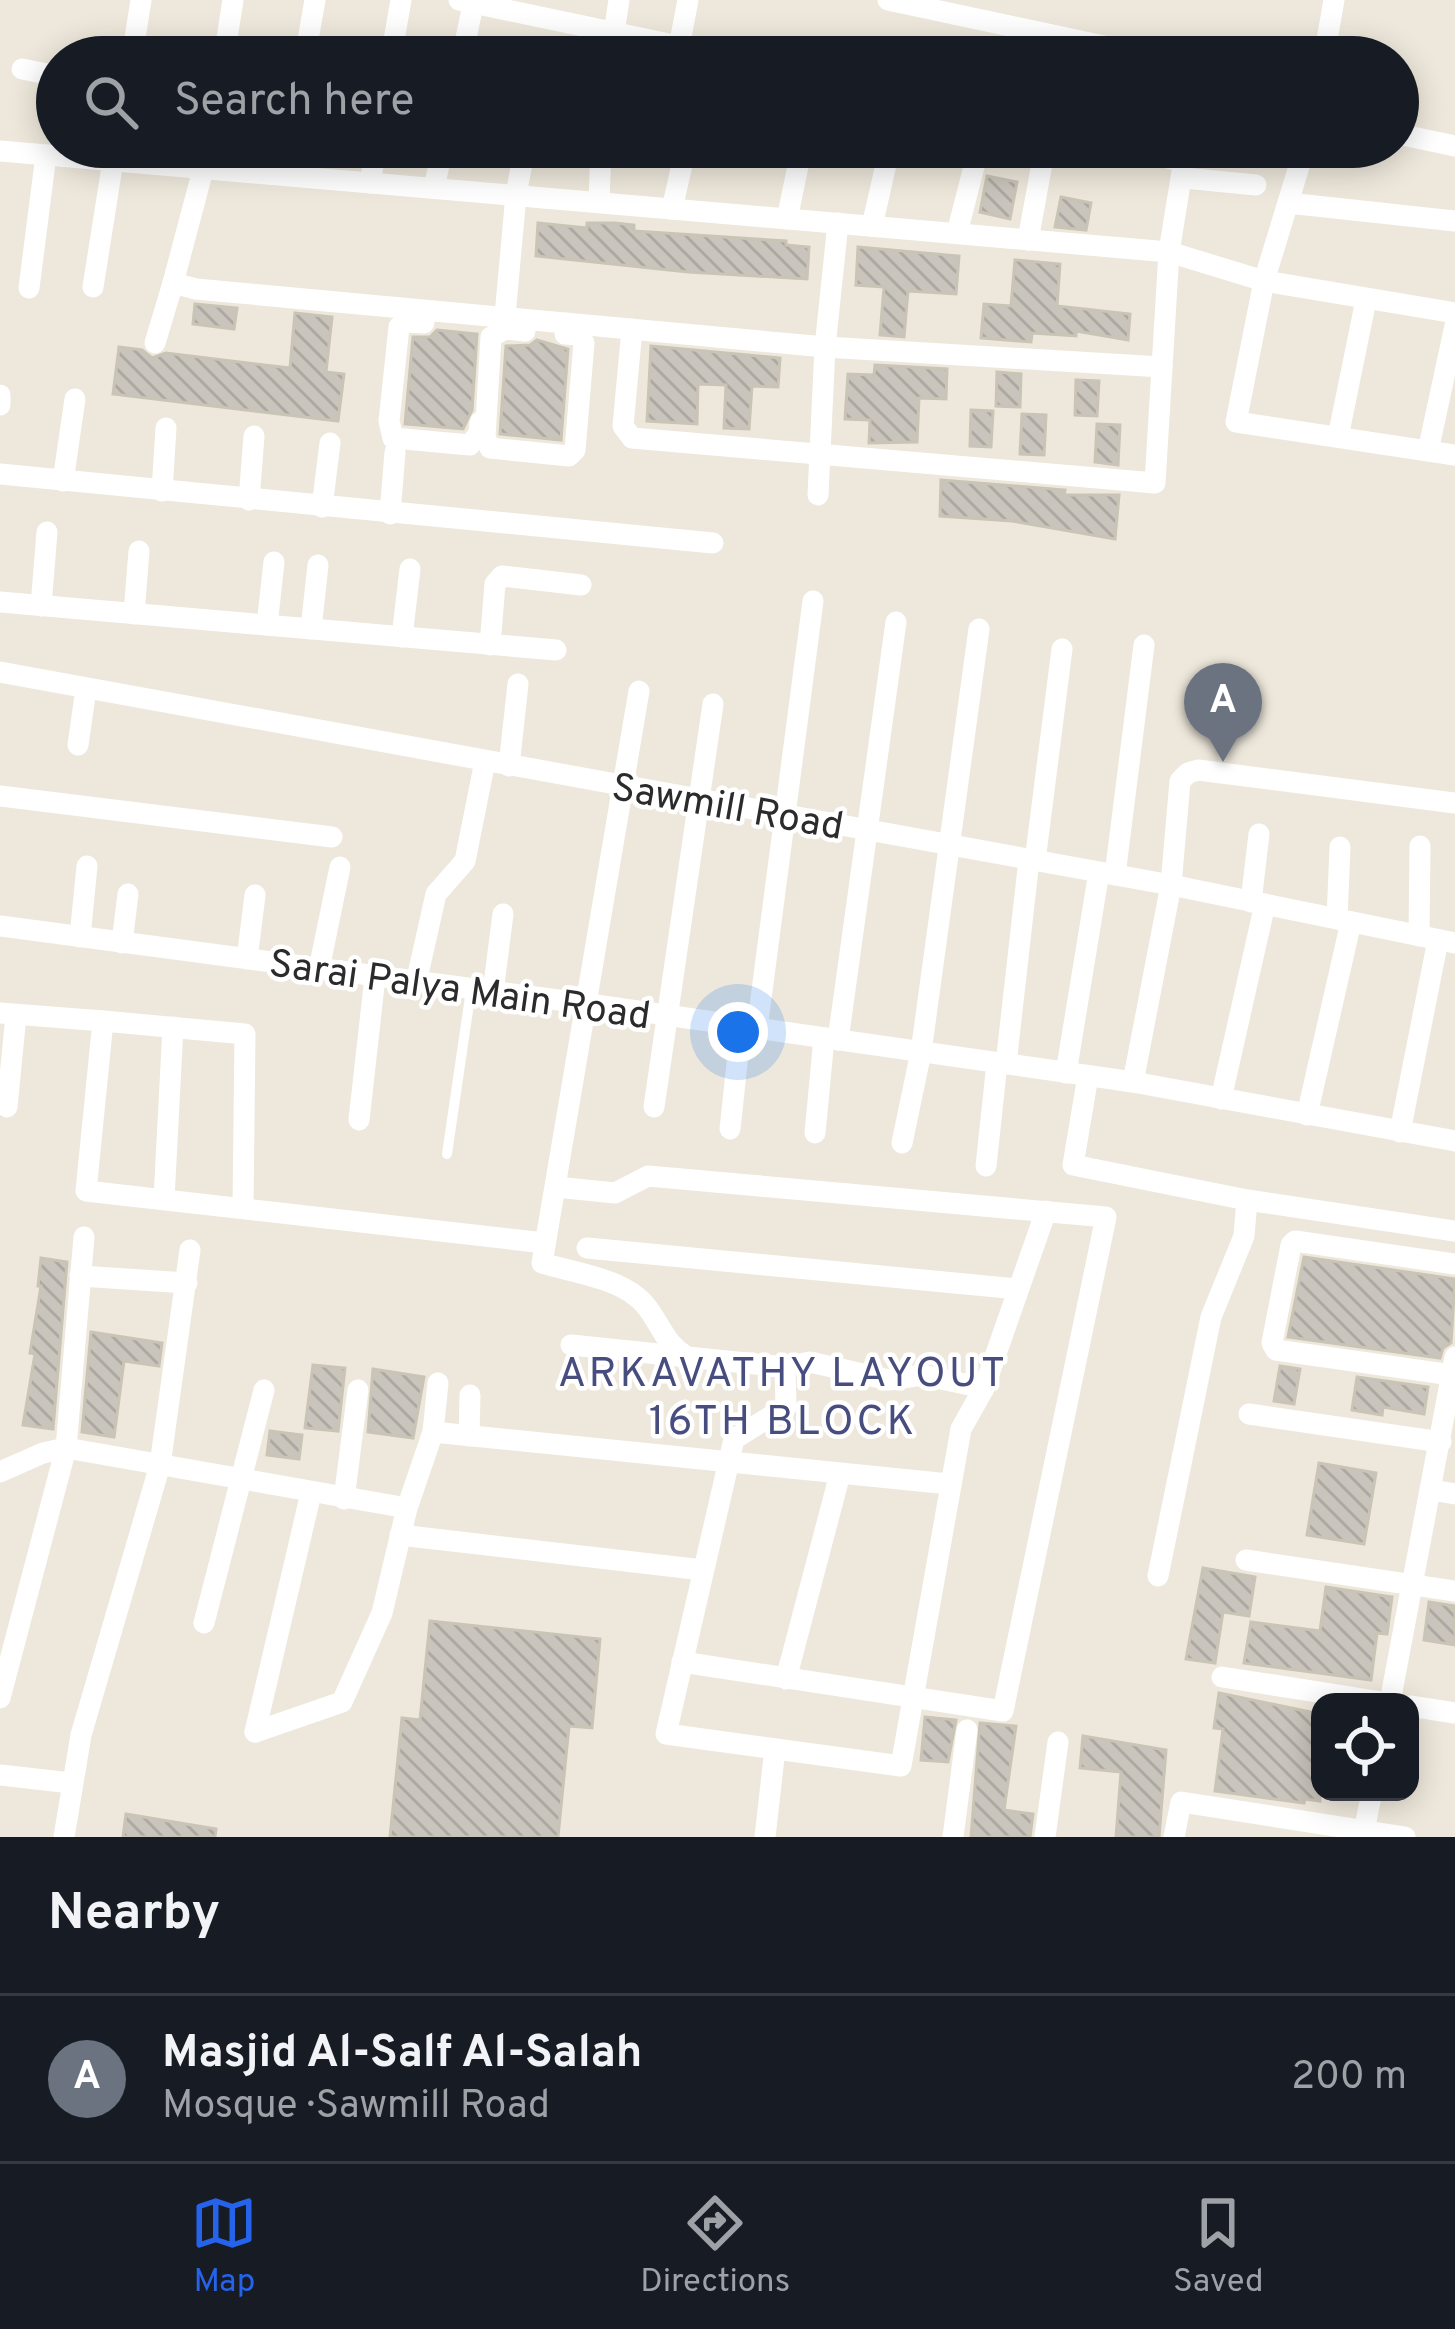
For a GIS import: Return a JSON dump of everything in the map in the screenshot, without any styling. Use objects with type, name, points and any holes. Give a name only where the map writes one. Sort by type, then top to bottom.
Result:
[{"type":"street","points":[[227,36],[233,0]]},
{"type":"street","points":[[309,36],[315,0]]},
{"type":"street","points":[[395,36],[401,0]]},
{"type":"street","points":[[614,33],[619,0]]},
{"type":"street","points":[[682,36],[688,0]]},
{"type":"street","points":[[888,0],[1057,36]]},
{"type":"street","points":[[1328,36],[1334,0]]},
{"type":"street","points":[[134,36],[137,1]]},
{"type":"street","points":[[465,36],[469,1],[628,36]]},
{"type":"street","points":[[22,69],[36,72]]},
{"type":"street","points":[[1419,138],[1455,146]]},
{"type":"street","points":[[0,151],[36,154]]},
{"type":"street","points":[[29,288],[44,168]]},
{"type":"street","points":[[92,287],[112,168]]},
{"type":"street","points":[[155,343],[205,168]]},
{"type":"street","points":[[253,168],[370,183],[1169,252],[1264,280],[1455,313]]},
{"type":"street","points":[[285,175],[286,168]]},
{"type":"street","points":[[370,183],[372,168]]},
{"type":"street","points":[[434,188],[438,168]]},
{"type":"street","points":[[505,316],[521,168]]},
{"type":"street","points":[[599,202],[600,168]]},
{"type":"street","points":[[673,209],[682,168]]},
{"type":"street","points":[[787,219],[798,168]]},
{"type":"street","points":[[872,226],[885,168]]},
{"type":"street","points":[[957,233],[974,168]]},
{"type":"street","points":[[1028,239],[1041,168]]},
{"type":"street","points":[[632,329],[622,426],[632,438],[1154,483],[1169,252],[1184,168]]},
{"type":"street","points":[[1204,168],[1256,185]]},
{"type":"street","points":[[1299,168],[1264,280],[1236,422],[1455,454]]},
{"type":"street","points":[[1288,203],[1455,221]]},
{"type":"street","points":[[818,495],[825,347],[838,223]]},
{"type":"street","points":[[173,283],[425,316],[505,316],[566,328],[584,344],[575,450],[569,456],[490,448],[485,436],[491,337],[505,329],[566,328],[632,329],[825,347],[1162,367]]},
{"type":"street","points":[[1338,437],[1366,300]]},
{"type":"street","points":[[425,316],[479,329],[487,339],[479,434],[470,445],[393,438],[389,421],[399,326],[425,316]]},
{"type":"street","points":[[1428,451],[1455,326]]},
{"type":"street","points":[[0,395],[0,405]]},
{"type":"street","points":[[63,481],[75,400]]},
{"type":"street","points":[[162,491],[166,428]]},
{"type":"street","points":[[249,500],[254,436]]},
{"type":"street","points":[[322,507],[330,443]]},
{"type":"street","points":[[390,514],[395,452]]},
{"type":"street","points":[[0,473],[713,543]]},
{"type":"street","points":[[41,606],[47,532]]},
{"type":"street","points":[[134,614],[139,551]]},
{"type":"street","points":[[267,625],[274,562]]},
{"type":"street","points":[[311,629],[318,565]]},
{"type":"street","points":[[403,637],[410,569]]},
{"type":"street","points":[[490,645],[495,584],[502,576],[581,585]]},
{"type":"street","points":[[730,1129],[788,816],[813,601]]},
{"type":"street","points":[[0,602],[556,650]]},
{"type":"street","points":[[814,1133],[868,830],[896,622]]},
{"type":"street","points":[[902,1143],[921,1052],[979,629]]},
{"type":"street","points":[[1144,645],[1077,1074],[1073,1165],[1247,1200],[1455,1231]]},
{"type":"street","points":[[986,1166],[1062,649]]},
{"type":"street","name":"Sawmill Road","points":[[0,672],[1171,885],[1437,939]]},
{"type":"street","points":[[508,766],[518,684]]},
{"type":"street","points":[[77,745],[86,689]]},
{"type":"street","points":[[639,691],[542,1263],[626,1289],[648,1308],[669,1346],[687,1357]]},
{"type":"street","points":[[654,1107],[713,704]]},
{"type":"street","points":[[416,983],[436,895],[465,861],[485,761]]},
{"type":"street","points":[[1133,1082],[1171,885],[1180,782],[1188,772],[1455,803]]},
{"type":"street","points":[[0,796],[332,837]]},
{"type":"street","points":[[1221,1099],[1258,903],[1259,834]]},
{"type":"street","points":[[1400,1132],[1437,939],[1420,846]]},
{"type":"street","points":[[1307,1115],[1344,920],[1340,847]]},
{"type":"street","points":[[80,937],[86,866]]},
{"type":"street","points":[[319,969],[340,867]]},
{"type":"street","points":[[122,943],[128,895]]},
{"type":"street","points":[[247,959],[255,895]]},
{"type":"street","points":[[482,991],[503,914]]},
{"type":"street","name":"Sarai Palya Main Road","points":[[0,926],[1133,1082],[1455,1141]]},
{"type":"street","points":[[358,1120],[375,977]]},
{"type":"street","points":[[7,1107],[8,1014],[245,1034],[243,1207]]},
{"type":"street","points":[[104,1021],[86,1191],[545,1243]]},
{"type":"street","points":[[164,1199],[173,1027]]},
{"type":"street","points":[[556,1187],[614,1193],[648,1176],[1106,1217],[1003,1711],[682,1663]]},
{"type":"street","points":[[1157,1576],[1211,1317],[1244,1236],[1247,1200]]},
{"type":"street","points":[[785,1367],[786,1407],[734,1439],[666,1734],[901,1766],[961,1429],[984,1388],[1046,1211]]},
{"type":"street","points":[[0,1698],[66,1448],[84,1237]]},
{"type":"street","points":[[1388,1693],[1452,1400],[1454,1366],[1276,1350],[1272,1343],[1295,1241],[1455,1264]]},
{"type":"street","points":[[587,1248],[1018,1289]]},
{"type":"street","points":[[64,1837],[88,1712],[160,1465],[190,1250]]},
{"type":"street","points":[[80,1276],[187,1282]]},
{"type":"street","points":[[571,1346],[785,1367],[810,1362],[889,1380],[922,1375],[984,1388]]},
{"type":"street","points":[[311,1493],[255,1732],[341,1702],[382,1613],[407,1508],[433,1432],[438,1383]]},
{"type":"street","points":[[204,1623],[264,1390]]},
{"type":"street","points":[[344,1499],[358,1390]]},
{"type":"street","points":[[469,1436],[470,1395]]},
{"type":"street","points":[[1250,1414],[1441,1442]]},
{"type":"street","points":[[433,1432],[949,1484]]},
{"type":"street","points":[[0,1472],[66,1448],[407,1508]]},
{"type":"street","points":[[786,1679],[840,1474]]},
{"type":"street","points":[[1431,1490],[1455,1494]]},
{"type":"street","points":[[400,1535],[704,1570]]},
{"type":"street","points":[[1246,1560],[1455,1591]]},
{"type":"street","points":[[1222,1677],[1327,1693]]},
{"type":"street","points":[[1419,1707],[1455,1713]]},
{"type":"street","points":[[953,1837],[967,1730]]},
{"type":"street","points":[[1045,1837],[1058,1742]]},
{"type":"street","points":[[765,1837],[775,1749]]},
{"type":"street","points":[[0,1775],[71,1784]]},
{"type":"street","points":[[1364,1831],[1370,1801]]},
{"type":"street","points":[[1174,1837],[1181,1802],[1405,1837]]},
{"type":"lane","points":[[447,1154],[482,991]]},
{"type":"building","points":[[987,176],[1017,182],[1010,219],[980,212]]},
{"type":"building","points":[[1061,197],[1091,203],[1086,230],[1055,227]]},
{"type":"building","points":[[538,223],[587,228],[587,223],[615,223],[634,225],[634,231],[786,241],[786,245],[809,247],[807,279],[536,256]]},
{"type":"building","points":[[858,247],[959,256],[956,294],[908,291],[904,337],[880,335],[884,287],[856,285]]},
{"type":"building","points":[[1015,260],[1060,264],[1057,306],[1130,314],[1128,340],[1076,331],[1076,336],[1032,333],[1031,342],[981,338],[984,304],[1011,306]]},
{"type":"building","points":[[195,304],[237,308],[234,329],[193,324]]},
{"type":"building","points":[[295,313],[332,317],[326,372],[344,374],[338,421],[113,394],[119,347],[142,350],[152,358],[166,353],[290,368]]},
{"type":"building","points":[[437,330],[477,334],[472,410],[463,429],[405,424],[413,337],[430,337]]},
{"type":"building","points":[[537,340],[568,349],[561,440],[500,434],[506,346]]},
{"type":"building","points":[[651,346],[780,358],[778,387],[752,386],[749,429],[724,428],[726,385],[698,384],[697,424],[647,421]]},
{"type":"building","points":[[875,365],[947,369],[946,399],[919,398],[917,442],[869,443],[870,420],[845,419],[848,374],[874,375]]},
{"type":"building","points":[[997,372],[1021,374],[1020,407],[996,406]]},
{"type":"building","points":[[1076,380],[1099,381],[1097,416],[1075,415]]},
{"type":"building","points":[[971,410],[993,411],[991,447],[970,446]]},
{"type":"building","points":[[1022,414],[1046,415],[1044,455],[1020,454]]},
{"type":"building","points":[[1097,424],[1120,425],[1118,465],[1095,462]]},
{"type":"building","points":[[941,480],[1065,490],[1064,495],[1119,495],[1115,539],[1012,521],[940,516]]},
{"type":"building","points":[[1304,1257],[1455,1279],[1451,1343],[1440,1358],[1288,1337]]},
{"type":"building","points":[[41,1258],[67,1262],[53,1429],[23,1425],[35,1354],[30,1353]]},
{"type":"building","points":[[91,1332],[162,1343],[159,1366],[124,1361],[114,1437],[82,1432]]},
{"type":"building","points":[[313,1365],[345,1368],[338,1431],[305,1428]]},
{"type":"building","points":[[1280,1366],[1300,1369],[1294,1404],[1274,1401]]},
{"type":"building","points":[[373,1369],[424,1377],[413,1438],[368,1432]]},
{"type":"building","points":[[1357,1377],[1428,1387],[1424,1414],[1383,1407],[1382,1415],[1352,1410]]},
{"type":"building","points":[[270,1431],[302,1435],[299,1459],[267,1455]]},
{"type":"building","points":[[1319,1463],[1376,1473],[1364,1544],[1307,1535]]},
{"type":"building","points":[[1203,1568],[1255,1577],[1249,1616],[1223,1612],[1215,1663],[1186,1659]]},
{"type":"building","points":[[1326,1587],[1392,1597],[1387,1634],[1377,1633],[1371,1680],[1244,1663],[1251,1622],[1320,1631]]},
{"type":"building","points":[[1429,1602],[1455,1606],[1455,1645],[1424,1640]]},
{"type":"building","points":[[430,1621],[600,1639],[592,1728],[569,1726],[558,1837],[390,1837],[402,1718],[420,1720]]},
{"type":"building","points":[[1219,1693],[1311,1712],[1311,1800],[1304,1803],[1215,1791],[1223,1729],[1214,1728]]},
{"type":"building","points":[[925,1717],[956,1720],[948,1762],[921,1760]]},
{"type":"building","points":[[980,1723],[1016,1726],[1004,1810],[1033,1814],[1030,1837],[971,1837]]},
{"type":"building","points":[[1083,1736],[1166,1750],[1159,1837],[1116,1837],[1121,1772],[1080,1768]]},
{"type":"building","points":[[126,1814],[216,1829],[215,1837],[123,1837]]},
{"type":"place","name":"Masjid Al-Salf Al-Salah","points":[[1223,762]]},
{"type":"district","name":"ARKAVATHY LAYOUT 16TH BLOCK","points":[[783,1395]]}]
